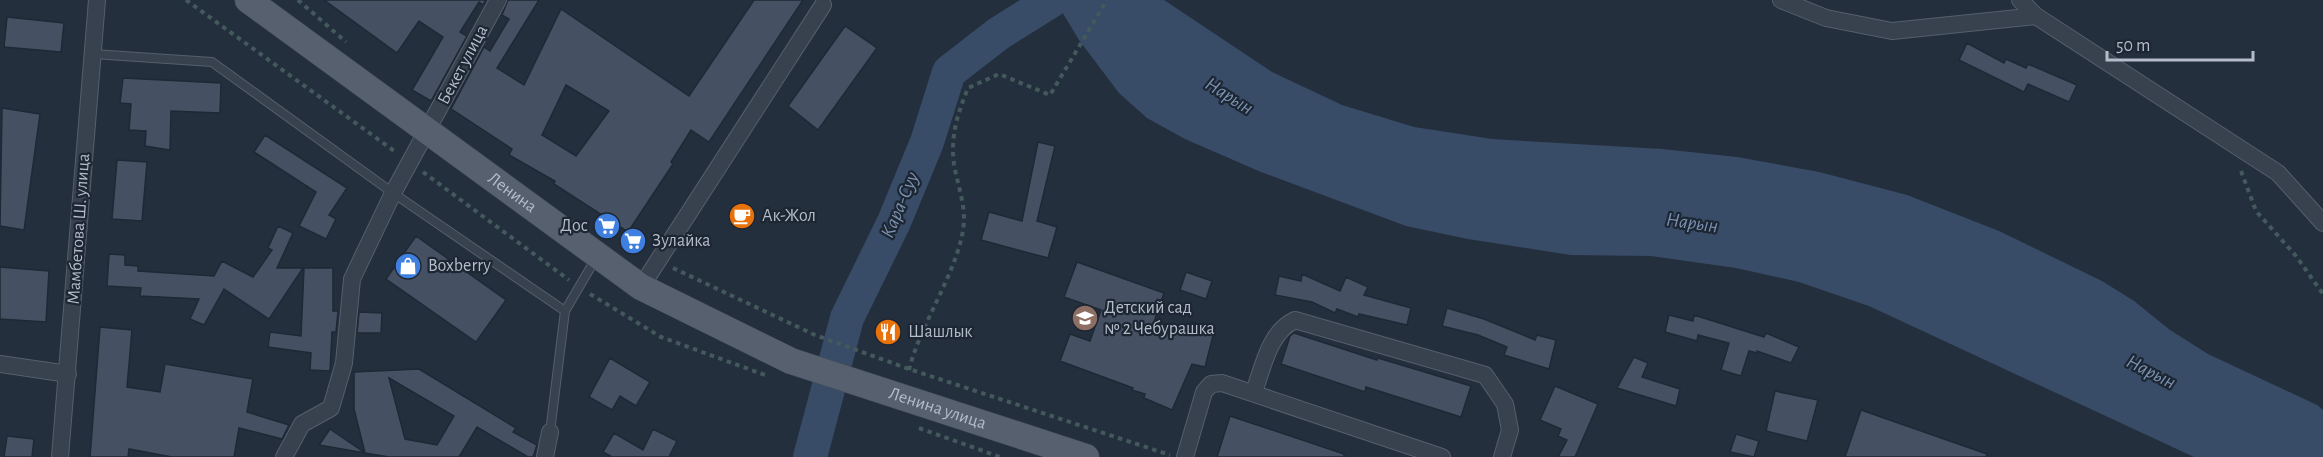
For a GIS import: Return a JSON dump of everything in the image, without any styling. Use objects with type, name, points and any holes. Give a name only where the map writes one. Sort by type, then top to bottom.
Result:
[{"type":"main road","name":"Ленина","points":[[248,0],[641,287],[784,370]]},
{"type":"main road","name":"Ленина улица","points":[[784,370],[904,397],[1086,457]]},
{"type":"street","name":"Мамбетова Ш. улица","points":[[60,457],[97,0]]},
{"type":"street","name":"Бекет улица","points":[[284,457],[302,424],[331,408],[344,363],[352,279],[393,192],[498,0]]},
{"type":"street","points":[[1781,0],[1827,18],[1892,31],[2036,16]]},
{"type":"street","points":[[2020,0],[2036,16],[2230,139],[2278,173],[2323,223]]},
{"type":"street","points":[[641,287],[656,260],[823,5]]},
{"type":"street","points":[[1254,392],[1275,338],[1284,325],[1295,320],[1485,375],[1505,404],[1510,430],[1502,457]]},
{"type":"street","points":[[0,364],[68,374]]},
{"type":"street","points":[[1185,457],[1204,392],[1211,384],[1222,382],[1442,457]]},
{"type":"street","points":[[545,457],[550,432]]},
{"type":"lane","points":[[93,54],[212,62],[393,192],[565,311]]},
{"type":"lane","points":[[550,432],[565,311],[598,256]]},
{"type":"path","points":[[186,0],[579,287],[661,337],[784,370]]},
{"type":"path","points":[[904,397],[914,346],[954,262],[964,219],[954,161],[955,122],[968,88],[999,74],[1050,95],[1107,0]]},
{"type":"path","points":[[2230,139],[2256,211],[2296,256],[2323,294]]},
{"type":"path","points":[[656,260],[815,335],[909,369],[1178,457]]},
{"type":"path","points":[[908,424],[1000,457]]},
{"type":"water","name":"Нарын","points":[[1055,0],[1164,0],[1272,72],[1342,105],[1414,127],[1492,139],[1662,149],[1737,157],[1819,172],[1907,195],[1999,231],[2102,281],[2208,354],[2317,405],[2323,410],[2323,457],[2194,457],[1869,306],[1799,282],[1736,268],[1651,256],[1571,255],[1468,239],[1406,226],[1261,172],[1185,139],[1147,118],[1119,93],[1079,40]]},
{"type":"building","points":[[324,0],[486,0],[483,5],[479,2],[460,32],[467,36],[431,101],[412,90],[443,37],[419,21],[397,53]]},
{"type":"building","points":[[508,0],[539,0],[497,68],[524,85],[561,9],[689,96],[754,0],[803,0],[709,142],[691,130],[671,162],[673,164],[628,232],[554,184],[555,181],[509,155],[512,149],[451,109],[484,47],[490,51],[509,19],[502,15]],"holes":[[[566,85],[609,111],[576,156],[542,135]]]},
{"type":"building","points":[[7,17],[64,23],[61,52],[4,47]]},
{"type":"building","points":[[845,26],[877,48],[818,130],[788,106]]},
{"type":"building","points":[[1967,43],[2004,63],[2006,59],[2026,68],[2028,64],[2077,85],[2069,102],[2028,84],[2024,92],[1959,60]]},
{"type":"building","points":[[123,78],[221,83],[220,113],[171,111],[170,150],[145,146],[146,131],[129,130],[131,104],[120,103]]},
{"type":"building","points":[[2,108],[40,114],[24,230],[0,226]]},
{"type":"building","points":[[265,135],[347,188],[329,215],[336,219],[326,239],[299,226],[316,192],[254,152]]},
{"type":"building","points":[[1038,142],[1055,146],[1037,221],[1057,227],[1048,258],[981,240],[989,212],[1022,221]]},
{"type":"building","points":[[117,160],[147,162],[142,221],[112,219]]},
{"type":"building","points":[[278,226],[293,233],[277,268],[303,268],[269,319],[224,289],[204,325],[190,319],[199,299],[140,296],[141,288],[107,286],[109,254],[125,255],[125,265],[138,266],[138,271],[214,276],[222,261],[253,277],[272,250],[268,248]]},
{"type":"building","points":[[416,236],[506,300],[476,342],[386,279]]},
{"type":"building","points":[[1077,262],[1164,293],[1154,322],[1189,332],[1192,322],[1215,328],[1205,367],[1192,364],[1172,410],[1144,398],[1145,394],[1132,390],[1133,388],[1060,361],[1070,334],[1090,341],[1101,310],[1064,297]]},
{"type":"building","points":[[0,267],[49,271],[46,322],[0,319]]},
{"type":"building","points":[[304,268],[333,268],[333,311],[338,311],[336,332],[332,332],[330,371],[310,370],[311,353],[268,347],[270,332],[301,336]]},
{"type":"building","points":[[1186,272],[1212,281],[1206,299],[1180,290]]},
{"type":"building","points":[[1302,274],[1340,291],[1346,277],[1368,287],[1364,295],[1411,308],[1407,325],[1359,314],[1358,317],[1337,309],[1335,313],[1312,302],[1275,295],[1279,276],[1301,281]]},
{"type":"building","points":[[1447,308],[1484,319],[1535,340],[1537,335],[1556,340],[1549,369],[1504,355],[1507,347],[1478,335],[1442,326]]},
{"type":"building","points":[[359,312],[382,313],[381,333],[357,333]]},
{"type":"building","points":[[1669,315],[1693,321],[1694,315],[1764,337],[1766,333],[1799,347],[1791,363],[1757,351],[1757,353],[1749,351],[1741,376],[1721,370],[1729,343],[1698,335],[1697,341],[1665,332]]},
{"type":"building","points":[[100,327],[132,330],[127,387],[160,392],[165,364],[253,379],[247,412],[289,425],[282,439],[239,428],[234,457],[172,457],[129,449],[128,457],[90,457]]},
{"type":"building","points":[[1294,333],[1377,360],[1378,358],[1471,386],[1461,417],[1366,387],[1365,392],[1281,364],[1290,336]]},
{"type":"building","points":[[1634,357],[1648,363],[1642,377],[1680,389],[1676,406],[1617,388]]},
{"type":"building","points":[[610,358],[650,382],[636,406],[620,396],[612,410],[589,397]]},
{"type":"building","points":[[419,369],[516,428],[513,432],[537,445],[533,457],[528,457],[477,427],[459,457],[389,457],[365,453],[354,409],[354,372]],"holes":[[[389,378],[454,416],[437,445],[405,439]]]},
{"type":"building","points":[[1555,386],[1598,404],[1575,457],[1558,457],[1567,440],[1558,436],[1561,429],[1540,420]]},
{"type":"building","points":[[1775,391],[1818,400],[1807,441],[1766,431]]},
{"type":"building","points":[[1861,410],[1987,454],[1986,457],[1845,457]]},
{"type":"building","points":[[1230,416],[1344,454],[1344,457],[1217,457]]},
{"type":"building","points":[[330,429],[365,453],[319,445]]},
{"type":"building","points":[[653,429],[677,441],[669,457],[612,457],[603,452],[614,433],[643,450]]},
{"type":"building","points":[[1736,434],[1759,441],[1754,457],[1730,452]]},
{"type":"building","points":[[7,436],[34,439],[32,457],[4,457]]},
{"type":"waterway","name":"Кара-Суу","points":[[810,457],[847,318],[894,222],[927,142],[949,72],[998,34],[1052,0]]},
{"type":"place","name":"Ак-Жол","points":[[742,216]]},
{"type":"place","name":"Дос","points":[[607,226]]},
{"type":"place","name":"Зулайка","points":[[633,241]]},
{"type":"place","name":"Boxberry","points":[[408,266]]},
{"type":"place","name":"Детский сад № 2 Чебурашка","points":[[1085,318]]},
{"type":"place","name":"Шашлык","points":[[888,332]]}]
